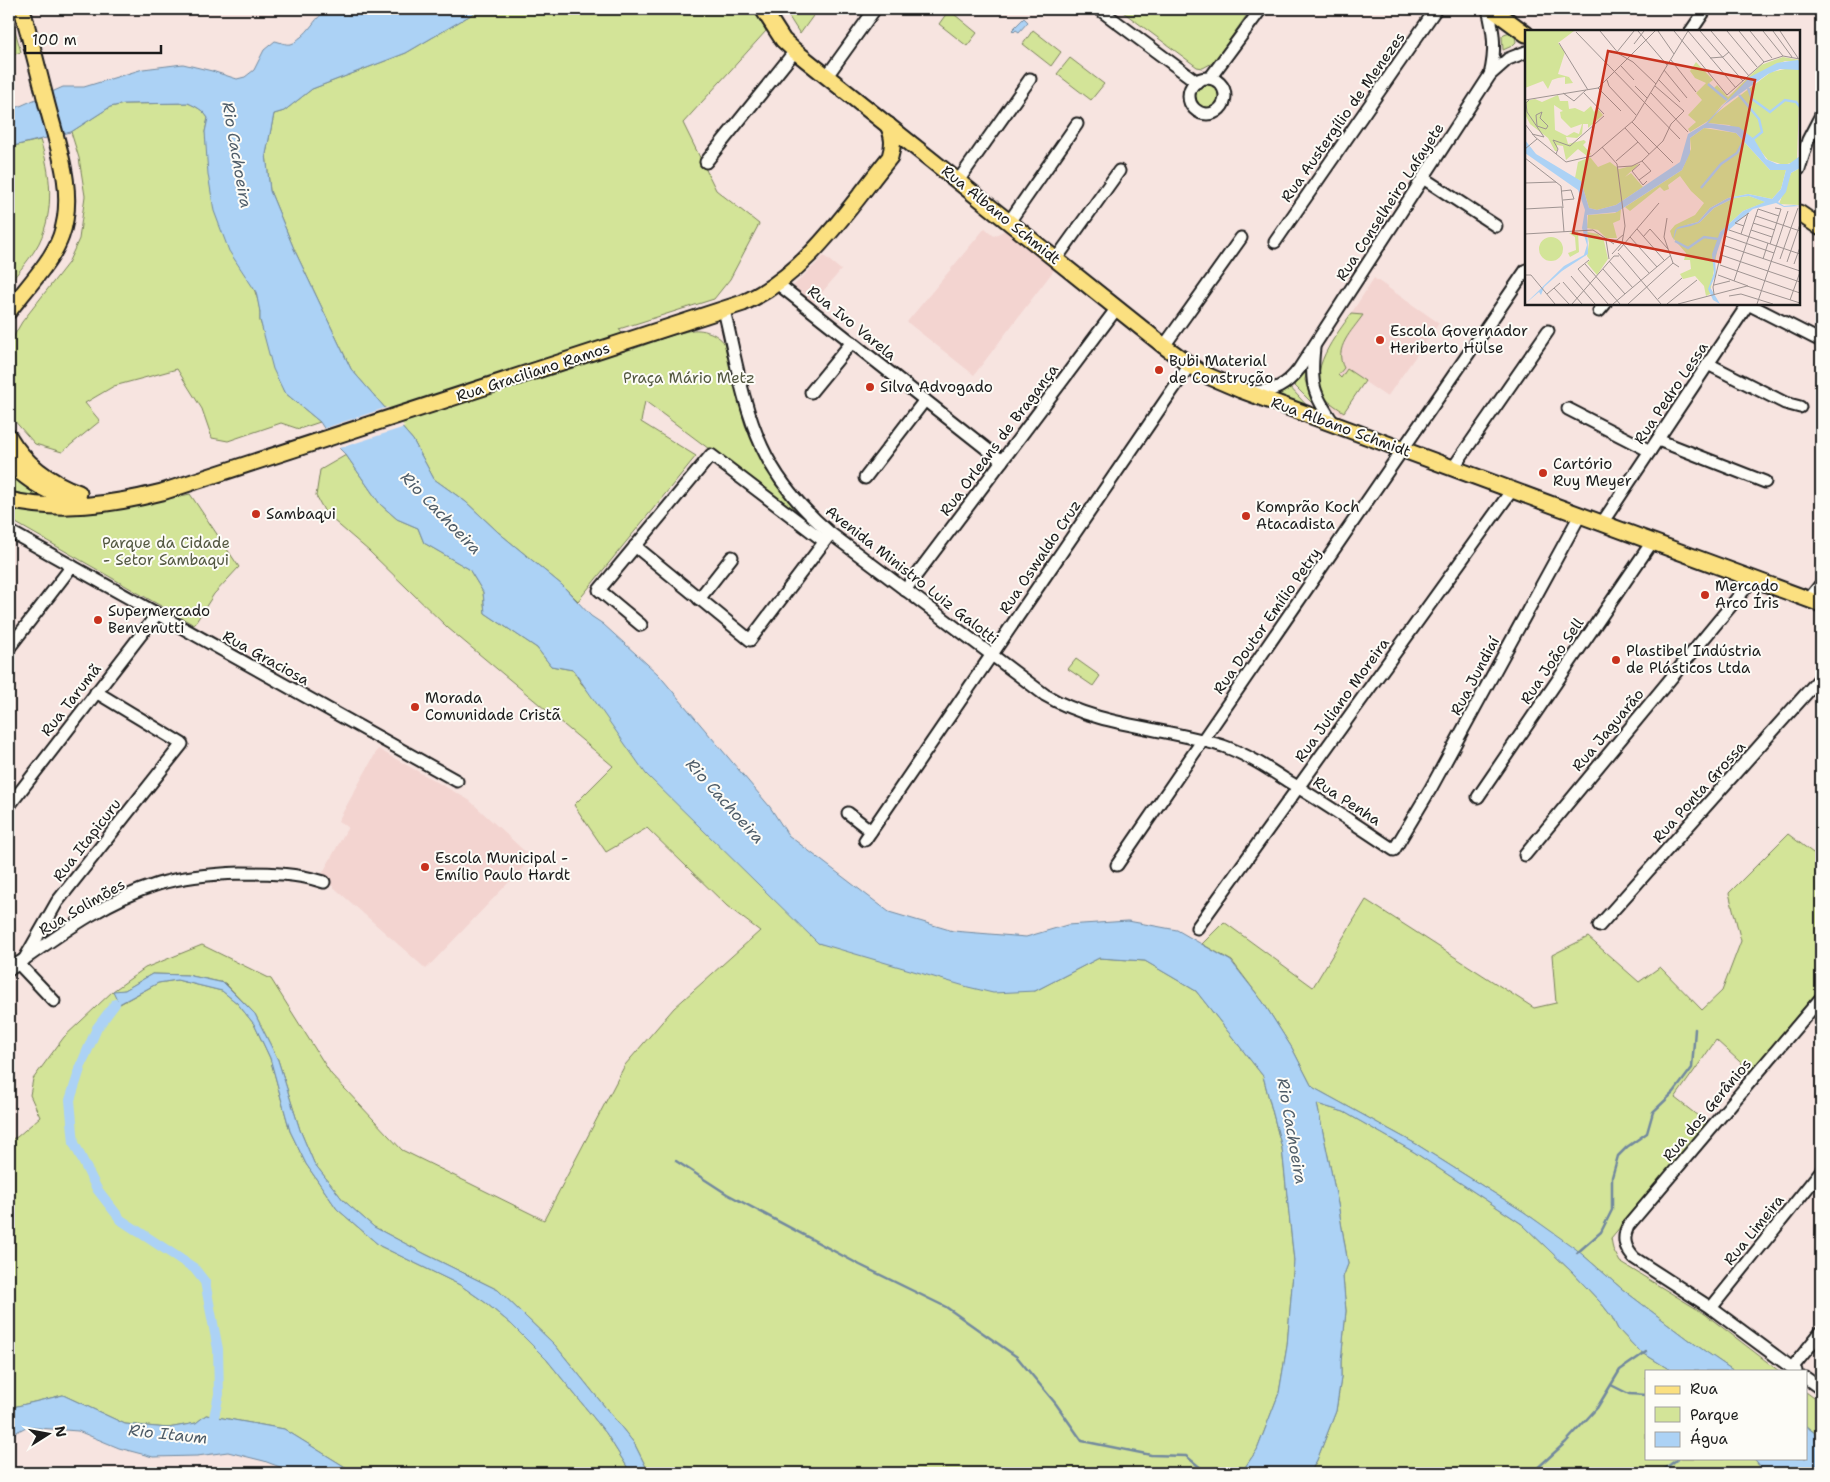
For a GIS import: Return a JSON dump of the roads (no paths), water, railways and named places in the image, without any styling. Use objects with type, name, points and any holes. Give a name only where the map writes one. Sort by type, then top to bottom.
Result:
[{"type":"main road","points":[[9,312],[50,257],[63,229],[67,203],[67,189],[57,143],[22,9]]},
{"type":"main road","name":"Rua Albano Schmidt","points":[[763,9],[783,40],[795,51],[1189,366],[1212,378],[1248,392],[1815,601]]},
{"type":"main road","points":[[1492,9],[1525,33]]},
{"type":"main road","points":[[888,124],[893,147],[890,157]]},
{"type":"main road","points":[[890,157],[908,150],[922,152]]},
{"type":"main road","name":"Rua Graciliano Ramos","points":[[9,500],[47,506],[95,506],[162,492],[724,310],[753,298],[778,284],[796,269],[827,235],[890,157]]},
{"type":"main road","points":[[1800,214],[1821,228]]},
{"type":"main road","points":[[9,437],[22,456],[49,479],[65,488],[107,500]]},
{"type":"main road","name":"Rua Graciliano Ramos","points":[[9,463],[41,488],[56,495],[85,500],[123,501]]},
{"type":"street","points":[[827,76],[875,9]]},
{"type":"street","points":[[1099,9],[1197,82]]},
{"type":"street","points":[[1210,78],[1221,84],[1225,95],[1222,107],[1212,113],[1200,112],[1191,104],[1190,92],[1197,82],[1210,78],[1261,9]]},
{"type":"street","name":"Rua Austergílio de Menezes","points":[[1275,242],[1436,9]]},
{"type":"street","name":"Rua Conselheiro Lafayete","points":[[1248,392],[1266,392],[1288,382],[1314,346],[1490,74],[1494,62],[1494,40],[1488,9]]},
{"type":"street","points":[[1692,30],[1706,9]]},
{"type":"street","points":[[706,162],[795,51]]},
{"type":"street","name":"Rua Conselheiro Lafayete","points":[[1490,74],[1508,59],[1525,52]]},
{"type":"street","points":[[958,181],[1030,79]]},
{"type":"street","points":[[1800,166],[1808,140],[1821,115]]},
{"type":"street","points":[[1009,222],[1077,124]]},
{"type":"street","points":[[1056,259],[1119,171]]},
{"type":"street","points":[[1423,178],[1496,226]]},
{"type":"street","points":[[1164,346],[1242,238]]},
{"type":"street","name":"Rua Doutor Emílio Petry","points":[[1117,865],[1525,271]]},
{"type":"street","name":"Rua Ivo Varela","points":[[778,284],[1002,461]]},
{"type":"street","name":"Rua Pedro Lessa","points":[[1602,523],[1747,305]]},
{"type":"street","points":[[1750,305],[1821,341]]},
{"type":"street","name":"Rua Orleans de Bragança","points":[[905,590],[1117,308]]},
{"type":"street","name":"Avenida Ministro Luiz Galotti","points":[[724,310],[748,407],[762,446],[771,464],[801,506],[827,537],[905,590],[1045,695],[1070,708],[1102,718],[1203,740]]},
{"type":"street","points":[[1454,468],[1548,331]]},
{"type":"street","points":[[811,392],[852,342]]},
{"type":"street","name":"Rua Conselheiro Lafayete","points":[[1314,346],[1312,382],[1320,405],[1334,424]]},
{"type":"street","points":[[1708,364],[1785,403],[1800,407]]},
{"type":"street","name":"Rua Oswaldo Cruz","points":[[848,813],[868,835],[1189,366]]},
{"type":"street","points":[[865,478],[925,400]]},
{"type":"street","points":[[1568,409],[1650,451]]},
{"type":"street","points":[[1658,440],[1765,482]]},
{"type":"street","points":[[635,546],[750,640],[827,537],[711,455],[635,546],[599,590],[641,625]]},
{"type":"street","name":"Rua Juliano Moreira","points":[[1197,928],[1512,490]]},
{"type":"street","name":"Rua Jundiaí","points":[[1394,850],[1441,771],[1580,515]]},
{"type":"street","name":"Rua Graciosa","points":[[9,531],[457,782]]},
{"type":"street","name":"Rua João Sell","points":[[1478,797],[1652,542]]},
{"type":"street","points":[[699,599],[732,557]]},
{"type":"street","points":[[9,648],[72,566]]},
{"type":"street","name":"Rua Jaguarão","points":[[1526,855],[1753,579]]},
{"type":"street","points":[[1815,601],[1821,584]]},
{"type":"street","name":"Rua Tarumã","points":[[9,806],[156,614]]},
{"type":"street","name":"Rua Ponta Grossa","points":[[1598,926],[1821,677]]},
{"type":"street","name":"Rua Itapicuru","points":[[17,964],[57,902],[182,744],[96,692]]},
{"type":"street","name":"Rua Penha","points":[[1203,740],[1240,753],[1298,787],[1394,850]]},
{"type":"street","name":"Rua Solimões","points":[[17,964],[107,906],[158,884],[201,876],[273,872],[306,876],[324,882]]},
{"type":"street","points":[[17,964],[54,1001]]},
{"type":"street","name":"Rua dos Gerânios","points":[[1710,1308],[1634,1258],[1625,1246],[1624,1239],[1628,1226],[1821,998]]},
{"type":"street","name":"Rua Limeira","points":[[1710,1308],[1821,1172]]},
{"type":"street","points":[[1710,1308],[1794,1369],[1821,1332]]},
{"type":"street","points":[[1808,1379],[1821,1389]]},
{"type":"water","name":"Rio Cachoeira","points":[[366,9],[481,9],[406,53],[312,89],[284,111],[274,114],[266,154],[270,191],[294,249],[351,369],[413,440],[434,479],[466,502],[498,532],[562,585],[591,616],[603,624],[658,674],[770,807],[788,835],[889,912],[953,931],[1026,937],[1067,925],[1128,921],[1177,930],[1231,961],[1263,1002],[1314,1088],[1416,1144],[1524,1212],[1576,1249],[1622,1289],[1733,1370],[1670,1370],[1638,1350],[1618,1329],[1612,1317],[1601,1303],[1522,1224],[1414,1152],[1344,1112],[1317,1104],[1338,1204],[1348,1264],[1343,1277],[1346,1311],[1341,1378],[1336,1411],[1310,1473],[1241,1473],[1257,1450],[1279,1393],[1287,1346],[1294,1261],[1282,1148],[1263,1076],[1196,991],[1145,961],[1099,958],[1035,991],[993,993],[818,943],[646,774],[573,670],[551,666],[537,648],[485,613],[483,592],[469,569],[424,543],[418,528],[397,519],[380,504],[346,455],[332,441],[320,422],[284,392],[273,369],[260,320],[256,292],[229,251],[214,211],[208,174],[205,132],[208,118],[204,113],[188,103],[124,104],[110,107],[71,132],[9,147],[9,111],[63,87],[84,87],[143,69],[183,64],[237,79],[245,77],[254,70],[264,50],[275,41],[287,44],[294,43],[326,11],[339,11],[349,15]]},
{"type":"water","points":[[1024,18],[1028,22],[1019,32],[1016,30],[1014,32],[1012,30]]},
{"type":"water","points":[[152,974],[187,975],[224,983],[255,1014],[278,1060],[300,1130],[314,1163],[343,1200],[374,1227],[498,1290],[555,1345],[634,1443],[649,1473],[631,1473],[606,1433],[547,1360],[511,1324],[460,1285],[380,1246],[337,1209],[306,1164],[290,1131],[270,1058],[254,1024],[237,1003],[222,991],[177,980],[158,983],[119,1004],[113,991],[125,990]]},
{"type":"water","name":"Rio Itaum","points":[[63,1395],[125,1424],[168,1428],[196,1423],[206,1415],[284,1429],[355,1473],[296,1473],[264,1461],[228,1452],[197,1456],[153,1457],[119,1448],[78,1431],[26,1427],[9,1436],[9,1408]]},
{"type":"water","points":[[1808,1428],[1821,1438],[1821,1473],[1765,1473],[1755,1460],[1808,1460]]},
{"type":"waterway","points":[[115,1004],[97,1028],[82,1063],[70,1100],[74,1143],[97,1189],[121,1220],[194,1268],[205,1282],[218,1349],[219,1394],[214,1417]]},
{"type":"waterway","points":[[1577,1253],[1601,1232],[1612,1210],[1612,1177],[1618,1156],[1647,1133],[1653,1112],[1674,1092],[1692,1068],[1695,1029]]},
{"type":"waterway","points":[[676,1161],[727,1194],[860,1265],[946,1307],[1017,1357],[1056,1404],[1082,1441],[1151,1455],[1186,1456],[1207,1473]]},
{"type":"waterway","points":[[1532,1473],[1566,1442],[1597,1408],[1620,1370],[1646,1352]]},
{"type":"waterway","points":[[1611,1385],[1629,1394],[1645,1395]]},
{"type":"waterway","points":[[1659,1473],[1676,1460]]},
{"type":"place","name":"Escola Governador Heriberto Hülse","points":[[1380,340]]},
{"type":"place","name":"Bubi Material de Construção","points":[[1159,370]]},
{"type":"place","name":"Silva Advogado","points":[[870,387]]},
{"type":"place","name":"Cartório Ruy Meyer","points":[[1543,473]]},
{"type":"place","name":"Sambaqui","points":[[256,514]]},
{"type":"place","name":"Komprão Koch Atacadista","points":[[1246,516]]},
{"type":"place","name":"Mercado Arco Íris","points":[[1705,595]]},
{"type":"place","name":"Supermercado Benvenutti","points":[[98,620]]},
{"type":"place","name":"Plastibel Indústria de Plásticos Ltda","points":[[1616,660]]},
{"type":"place","name":"Morada Comunidade Cristã","points":[[415,707]]},
{"type":"place","name":"Escola Municipal - Emílio Paulo Hardt","points":[[425,867]]},
{"type":"park label","name":"Praça Mário Metz","points":[[689,378]]},
{"type":"park label","name":"Parque da Cidade - Setor Sambaqui","points":[[166,552]]}]
